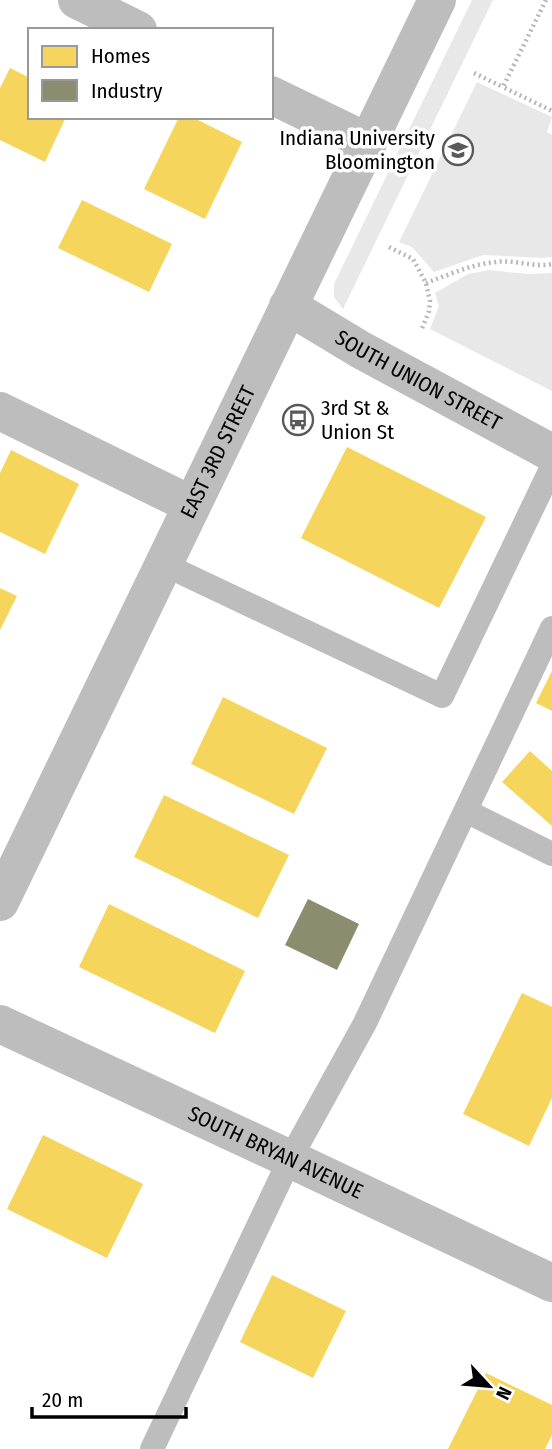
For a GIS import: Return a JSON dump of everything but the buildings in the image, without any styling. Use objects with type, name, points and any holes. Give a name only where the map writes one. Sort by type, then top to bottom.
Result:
[{"type":"street","points":[[77,0],[134,28]]},
{"type":"street","name":"EAST 3RD STREET","points":[[0,902],[9,863],[163,564],[437,0]]},
{"type":"street","points":[[273,96],[368,142]]},
{"type":"street","name":"SOUTH UNION STREET","points":[[288,306],[361,350],[552,453]]},
{"type":"street","points":[[0,411],[192,505]]},
{"type":"street","name":"SOUTH BRYAN AVENUE","points":[[0,1024],[552,1283]]},
{"type":"lane","points":[[163,564],[442,696],[552,467]]},
{"type":"lane","points":[[152,1449],[290,1159],[365,1023],[552,628]]},
{"type":"lane","points":[[466,811],[552,854]]},
{"type":"path","points":[[503,87],[546,0]]},
{"type":"path","points":[[474,73],[552,111]]},
{"type":"path","points":[[389,247],[413,259],[426,283],[430,300],[429,311],[421,331]]},
{"type":"path","points":[[426,283],[498,261],[541,267],[552,264]]},
{"type":"shaded area","points":[[472,0],[493,0],[343,309],[334,297],[334,284]]},
{"type":"shaded area","points":[[477,82],[552,117],[547,132],[552,135],[552,257],[483,255],[434,272],[412,247],[399,242]]},
{"type":"shaded area","points":[[489,270],[528,274],[552,273],[552,391],[430,329],[439,306],[435,293],[468,274]]},
{"type":"place","name":"Indiana University Bloomington","points":[[458,150]]},
{"type":"place","name":"3rd St & Union St","points":[[298,420]]}]
